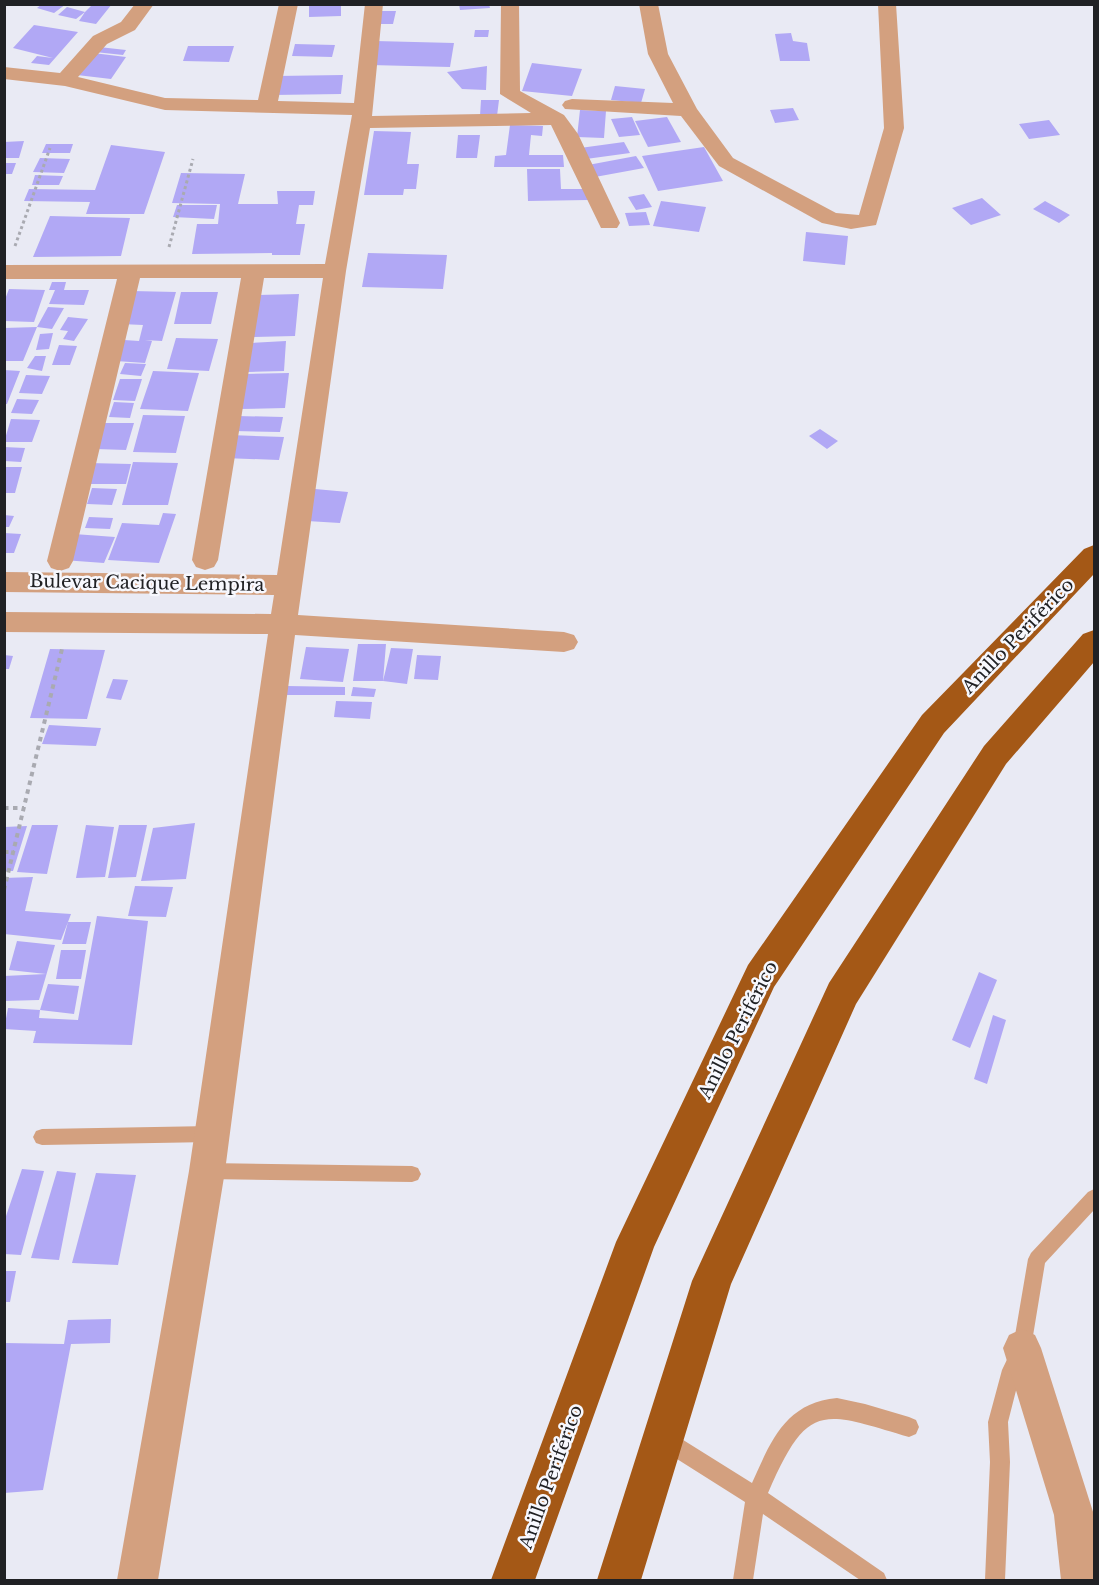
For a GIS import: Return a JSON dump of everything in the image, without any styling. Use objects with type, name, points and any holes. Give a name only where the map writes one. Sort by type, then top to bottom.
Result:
[{"type":"highway","name":"Anillo Periférico","points":[[513,1581],[636,1242],[761,976],[933,724],[1095,556]]},
{"type":"highway","points":[[619,1581],[712,1281],[842,994],[995,755],[1095,642]]},
{"type":"street","points":[[65,80],[100,40],[128,26],[145,4]]},
{"type":"street","points":[[267,107],[289,4]]},
{"type":"street","points":[[138,1581],[207,1171],[283,624],[335,271],[361,116],[374,4]]},
{"type":"street","points":[[510,4],[510,94],[565,112]]},
{"type":"street","points":[[648,4],[657,54],[687,110],[726,162],[830,218],[852,222],[868,219],[894,128],[887,4]]},
{"type":"street","points":[[4,73],[65,80],[165,104],[267,107],[361,116],[687,110]]},
{"type":"street","points":[[565,112],[568,134],[609,223]]},
{"type":"street","points":[[60,561],[130,271]]},
{"type":"street","points":[[205,560],[254,271]]},
{"type":"street","points":[[5,273],[335,271]]},
{"type":"street","name":"Bulevar Cacique Lempira","points":[[4,582],[289,585]]},
{"type":"street","points":[[4,622],[283,624],[564,642]]},
{"type":"street","points":[[1022,1348],[1074,1515],[1082,1581]]},
{"type":"lane","points":[[42,1137],[211,1134]]},
{"type":"lane","points":[[207,1171],[412,1174]]},
{"type":"lane","points":[[995,1581],[1000,1462],[998,1422],[1009,1378],[1022,1348],[1037,1259],[1095,1198]]},
{"type":"lane","points":[[743,1581],[756,1497],[784,1437],[812,1411],[838,1408],[909,1427]]},
{"type":"lane","points":[[663,1439],[756,1497],[878,1581]]},
{"type":"path","points":[[5,273],[50,148]]},
{"type":"path","points":[[162,271],[193,159]]},
{"type":"path","points":[[4,890],[69,622]]},
{"type":"path","points":[[4,808],[24,808]]},
{"type":"path","points":[[4,852],[14,852]]},
{"type":"building","points":[[42,4],[66,4],[54,13],[37,8]]},
{"type":"building","points":[[93,4],[112,4],[96,24],[79,21]]},
{"type":"building","points":[[341,4],[341,16],[309,17],[309,5]]},
{"type":"building","points":[[459,4],[489,4],[490,8],[460,10]]},
{"type":"building","points":[[67,7],[85,12],[76,19],[58,15]]},
{"type":"building","points":[[381,11],[396,11],[393,24],[379,24]]},
{"type":"building","points":[[34,25],[78,32],[49,65],[31,63],[37,56],[53,58],[13,48]]},
{"type":"building","points":[[475,30],[489,30],[488,37],[474,37]]},
{"type":"building","points":[[791,33],[793,41],[807,43],[810,61],[780,61],[775,34]]},
{"type":"building","points":[[375,41],[454,43],[450,67],[370,65]]},
{"type":"building","points":[[295,44],[335,45],[332,57],[292,56]]},
{"type":"building","points":[[188,46],[234,46],[229,62],[183,61]]},
{"type":"building","points":[[99,47],[126,50],[123,55],[95,52]]},
{"type":"building","points":[[93,53],[126,57],[111,79],[77,75]]},
{"type":"building","points":[[532,63],[582,69],[572,96],[522,91]]},
{"type":"building","points":[[487,66],[486,90],[462,89],[447,72]]},
{"type":"building","points":[[343,75],[341,94],[273,95],[277,76]]},
{"type":"building","points":[[615,86],[645,89],[641,103],[611,100]]},
{"type":"building","points":[[481,100],[499,100],[497,116],[480,116]]},
{"type":"building","points":[[793,108],[799,120],[775,123],[770,110]]},
{"type":"building","points":[[580,110],[606,111],[604,138],[577,137]]},
{"type":"building","points":[[632,117],[640,135],[619,137],[611,119]]},
{"type":"building","points":[[667,117],[681,142],[648,147],[635,121]]},
{"type":"building","points":[[1049,120],[1060,135],[1029,139],[1019,124]]},
{"type":"building","points":[[510,125],[543,126],[542,136],[531,135],[529,155],[563,155],[564,167],[494,167],[495,156],[506,155]]},
{"type":"building","points":[[374,131],[411,132],[407,164],[419,164],[416,189],[404,189],[403,195],[364,195]]},
{"type":"building","points":[[458,135],[480,135],[477,158],[456,158]]},
{"type":"building","points":[[24,141],[19,158],[4,158],[4,142]]},
{"type":"building","points":[[624,142],[630,153],[586,159],[580,148]]},
{"type":"building","points":[[46,144],[73,144],[70,153],[42,153]]},
{"type":"building","points":[[111,145],[165,152],[144,214],[86,214],[90,202],[24,201],[29,189],[95,190]]},
{"type":"building","points":[[704,147],[723,181],[658,191],[642,156]]},
{"type":"building","points":[[636,156],[644,168],[595,177],[588,165]]},
{"type":"building","points":[[40,158],[70,159],[64,173],[33,172]]},
{"type":"building","points":[[4,163],[16,163],[12,174],[4,174]]},
{"type":"building","points":[[527,169],[560,169],[561,189],[587,189],[588,200],[528,201]]},
{"type":"building","points":[[181,173],[245,174],[238,204],[278,204],[277,191],[315,191],[313,205],[299,205],[296,224],[305,224],[300,255],[192,254],[197,224],[218,224],[220,204],[172,203]]},
{"type":"building","points":[[35,175],[63,176],[59,185],[32,185]]},
{"type":"building","points":[[644,194],[652,207],[636,210],[628,197]]},
{"type":"building","points":[[982,198],[1001,215],[971,225],[952,208]]},
{"type":"building","points":[[661,201],[706,207],[699,232],[653,226]]},
{"type":"building","points":[[1045,201],[1070,215],[1059,223],[1033,209]]},
{"type":"building","points":[[177,205],[217,205],[214,219],[173,217]]},
{"type":"building","points":[[646,212],[650,225],[629,226],[625,213]]},
{"type":"building","points":[[50,216],[130,218],[121,256],[33,257]]},
{"type":"building","points":[[806,232],[848,236],[845,265],[803,261]]},
{"type":"building","points":[[368,253],[447,255],[443,289],[362,287]]},
{"type":"building","points":[[52,282],[66,282],[64,290],[89,290],[84,305],[49,304],[55,290],[49,290]]},
{"type":"building","points":[[9,289],[45,290],[34,322],[4,321],[4,302]]},
{"type":"building","points":[[132,291],[176,292],[162,341],[145,340],[152,341],[145,363],[116,361],[124,340],[139,341],[143,325],[121,324]]},
{"type":"building","points":[[181,292],[218,292],[211,324],[174,324]]},
{"type":"building","points":[[299,294],[295,336],[253,337],[258,295]]},
{"type":"building","points":[[48,307],[64,308],[52,329],[37,327]]},
{"type":"building","points":[[68,317],[88,319],[74,341],[63,339],[68,331],[60,330]]},
{"type":"building","points":[[37,327],[23,361],[4,361],[4,328]]},
{"type":"building","points":[[53,333],[49,349],[36,350],[40,334]]},
{"type":"building","points":[[176,338],[218,339],[209,371],[167,369]]},
{"type":"building","points":[[286,341],[284,371],[248,372],[250,343]]},
{"type":"building","points":[[59,345],[77,346],[70,365],[52,365]]},
{"type":"building","points":[[35,356],[46,356],[42,371],[27,368]]},
{"type":"building","points":[[125,363],[146,364],[141,376],[120,374]]},
{"type":"building","points":[[4,370],[20,371],[7,404],[4,404]]},
{"type":"building","points":[[153,371],[199,373],[188,411],[140,409]]},
{"type":"building","points":[[289,373],[285,408],[239,409],[245,374]]},
{"type":"building","points":[[26,375],[50,376],[42,394],[19,393]]},
{"type":"building","points":[[120,379],[142,379],[135,401],[113,400]]},
{"type":"building","points":[[17,399],[39,400],[32,414],[11,413]]},
{"type":"building","points":[[114,402],[134,403],[130,418],[109,417]]},
{"type":"building","points":[[143,415],[185,416],[176,453],[133,452]]},
{"type":"building","points":[[237,416],[283,417],[280,432],[234,431]]},
{"type":"building","points":[[11,419],[40,420],[32,442],[4,442]]},
{"type":"building","points":[[105,423],[134,423],[126,450],[96,449]]},
{"type":"building","points":[[820,429],[838,441],[827,449],[809,436]]},
{"type":"building","points":[[230,435],[284,437],[279,460],[224,458]]},
{"type":"building","points":[[4,447],[25,448],[21,462],[4,461]]},
{"type":"building","points":[[133,462],[178,463],[168,505],[122,505]]},
{"type":"building","points":[[88,463],[131,464],[126,484],[82,484]]},
{"type":"building","points":[[4,467],[22,467],[15,493],[4,493]]},
{"type":"building","points":[[92,488],[117,489],[112,505],[87,504]]},
{"type":"building","points":[[315,489],[348,492],[340,523],[307,521]]},
{"type":"building","points":[[163,513],[176,514],[159,563],[108,560],[122,523],[159,525]]},
{"type":"building","points":[[4,515],[14,516],[9,527],[4,527]]},
{"type":"building","points":[[89,517],[113,518],[110,529],[85,528]]},
{"type":"building","points":[[4,533],[21,534],[14,553],[4,553]]},
{"type":"building","points":[[74,534],[115,537],[104,563],[63,560]]},
{"type":"building","points":[[358,644],[386,644],[383,681],[353,681]]},
{"type":"building","points":[[306,647],[349,649],[343,682],[300,679]]},
{"type":"building","points":[[391,648],[413,649],[407,684],[383,681]]},
{"type":"building","points":[[50,649],[105,650],[87,719],[30,718]]},
{"type":"building","points":[[4,655],[13,656],[9,669],[4,669]]},
{"type":"building","points":[[417,655],[441,656],[438,680],[414,679]]},
{"type":"building","points":[[113,679],[128,680],[121,700],[106,698]]},
{"type":"building","points":[[287,686],[345,687],[345,695],[286,695]]},
{"type":"building","points":[[353,687],[376,689],[374,697],[351,696]]},
{"type":"building","points":[[336,701],[372,702],[370,719],[334,717]]},
{"type":"building","points":[[49,725],[101,728],[96,746],[42,744]]},
{"type":"building","points":[[195,823],[186,879],[141,881],[153,828]]},
{"type":"building","points":[[32,825],[58,825],[47,874],[17,872]]},
{"type":"building","points":[[86,825],[114,827],[105,877],[76,878]]},
{"type":"building","points":[[119,825],[147,825],[136,877],[108,878]]},
{"type":"building","points":[[27,826],[13,871],[4,871],[4,827]]},
{"type":"building","points":[[33,877],[25,911],[71,914],[61,940],[4,934],[4,878]]},
{"type":"building","points":[[135,886],[173,887],[166,917],[128,916]]},
{"type":"building","points":[[97,916],[148,921],[132,1045],[33,1043],[36,1031],[4,1029],[8,1008],[40,1010],[39,1018],[78,1020]]},
{"type":"building","points":[[68,922],[91,922],[86,944],[62,944]]},
{"type":"building","points":[[17,941],[55,945],[39,1000],[4,1001],[4,976],[46,974],[9,970]]},
{"type":"building","points":[[61,950],[86,950],[81,979],[56,979]]},
{"type":"building","points":[[979,972],[997,980],[970,1048],[952,1040]]},
{"type":"building","points":[[48,984],[79,986],[74,1014],[40,1010]]},
{"type":"building","points":[[993,1015],[1006,1020],[987,1084],[974,1079]]},
{"type":"building","points":[[22,1169],[44,1171],[21,1255],[4,1254],[4,1222]]},
{"type":"building","points":[[57,1171],[76,1173],[59,1260],[31,1258]]},
{"type":"building","points":[[96,1173],[136,1175],[118,1265],[72,1263]]},
{"type":"building","points":[[4,1271],[16,1271],[10,1302],[4,1302]]},
{"type":"building","points":[[111,1319],[110,1343],[71,1344],[43,1490],[4,1493],[4,1343],[64,1344],[68,1320]]}]
